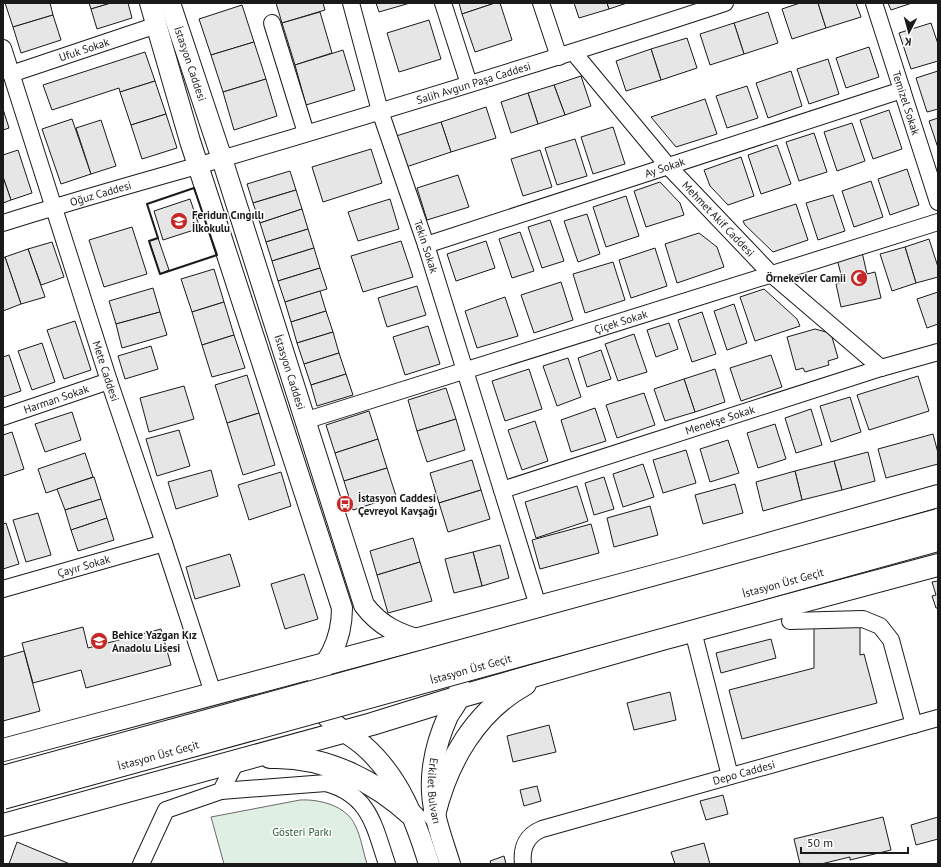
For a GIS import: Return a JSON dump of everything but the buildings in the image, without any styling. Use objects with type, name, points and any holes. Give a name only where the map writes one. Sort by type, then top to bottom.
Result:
[{"type":"highway","points":[[3,750],[415,638],[790,539],[938,496]]},
{"type":"highway","name":"İstasyon Üst Geçit","points":[[3,777],[938,520]]},
{"type":"highway","name":"İstasyon Üst Geçit","points":[[3,798],[938,540]]},
{"type":"highway","points":[[3,825],[344,731],[693,631],[938,565]]},
{"type":"highway","points":[[237,760],[256,758],[286,758],[329,765],[371,784],[399,803],[424,816],[457,752],[476,725],[490,710],[516,690],[539,676],[558,669]]},
{"type":"main road","name":"İstasyon Caddesi","points":[[150,3],[198,165],[342,608],[340,633],[318,681],[318,701],[323,712],[331,722],[344,731]]},
{"type":"main road","name":"İstasyon Caddesi","points":[[170,3],[222,159],[304,421],[364,605],[382,625],[403,636],[415,638],[432,645],[446,656],[455,671],[459,688],[459,697]]},
{"type":"main road","name":"Erkilet Bulvarı","points":[[429,864],[424,816],[434,760],[443,727],[459,697]]},
{"type":"main road","name":"Erkilet Bulvarı","points":[[344,731],[380,762],[399,788],[424,816],[450,864]]},
{"type":"street","name":"Tekin Sokak","points":[[351,3],[380,111],[426,244],[538,606]]},
{"type":"street","points":[[443,3],[469,84]]},
{"type":"street","name":"Mehmet Akif Caddesi","points":[[541,3],[567,55],[668,166],[771,274],[881,368]]},
{"type":"street","name":"Salih Avgun Paşa Caddesi","points":[[222,159],[567,55],[725,3]]},
{"type":"street","name":"Temizel Sokak","points":[[874,3],[938,202]]},
{"type":"street","points":[[272,23],[306,133]]},
{"type":"street","name":"Ufuk Sokak","points":[[6,61],[157,25]]},
{"type":"street","name":"Mete Caddesi","points":[[6,61],[109,381],[213,693]]},
{"type":"street","name":"Ay Sokak","points":[[426,244],[902,90]]},
{"type":"street","name":"Oğuz Caddesi","points":[[3,223],[53,207],[222,159]]},
{"type":"street","name":"Çiçek Sokak","points":[[304,421],[938,222]]},
{"type":"street","name":"Menekşe Sokak","points":[[502,490],[881,368],[938,352]]},
{"type":"street","name":"Harman Sokak","points":[[3,417],[109,381]]},
{"type":"street","name":"Çayır Sokak","points":[[3,589],[164,543]]},
{"type":"street","points":[[790,621],[863,619],[880,626],[891,640],[914,725]]},
{"type":"street","points":[[693,631],[730,776]]},
{"type":"street","name":"Depo Caddesi","points":[[523,864],[522,854],[526,841],[536,832],[550,826],[938,718]]},
{"type":"street","points":[[221,791],[237,760]]},
{"type":"street","points":[[141,864],[166,810],[221,791],[326,782],[342,788],[357,798],[369,813],[387,864]]},
{"type":"green space","name":"Gösteri Parkı","points":[[300,800],[323,802],[338,808],[351,818],[357,830],[367,864],[224,864],[211,817]]},
{"type":"wall","points":[[194,188],[217,255],[160,274],[149,241],[158,238],[147,204],[194,188]]},
{"type":"place","name":"Feridun Cıngıllı İlkokulu","points":[[179,221]]},
{"type":"place","name":"Örnekevler Camii","points":[[859,278]]},
{"type":"place","name":"İstasyon Caddesi Çevreyol Kavşağı","points":[[345,504]]},
{"type":"place","name":"Behice Yazgan Kız Anadolu Lisesi","points":[[99,641]]}]
